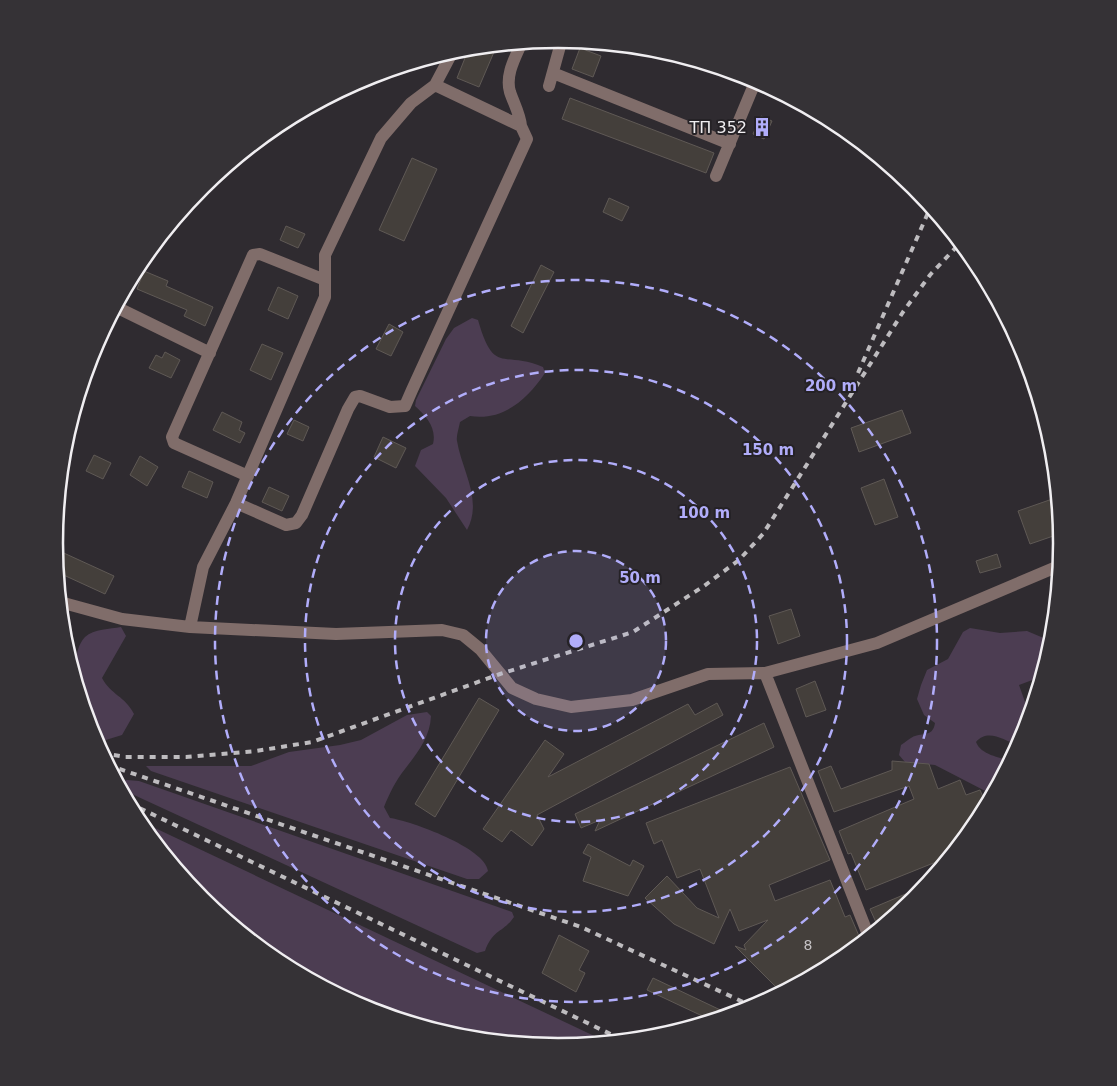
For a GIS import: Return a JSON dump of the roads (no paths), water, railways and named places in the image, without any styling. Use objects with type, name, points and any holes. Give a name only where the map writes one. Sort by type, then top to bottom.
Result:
[{"type":"street","points":[[549,86],[559,48]]},
{"type":"street","points":[[236,502],[286,525],[296,523],[302,515],[348,409],[356,397],[360,396],[396,408],[405,406],[527,139],[509,90],[508,78],[519,50]]},
{"type":"street","points":[[190,627],[203,567],[248,476],[325,297],[324,255],[381,138],[411,103],[435,85],[448,60]]},
{"type":"street","points":[[552,73],[730,144]]},
{"type":"street","points":[[435,85],[521,126]]},
{"type":"street","points":[[716,176],[753,87]]},
{"type":"street","points":[[248,476],[174,443],[172,437],[253,255],[260,254],[325,280]]},
{"type":"street","points":[[121,310],[210,353]]},
{"type":"street","points":[[67,604],[122,618],[190,627],[336,634],[442,630],[463,635],[480,649],[512,688],[536,699],[571,707],[632,700],[708,674],[765,673],[877,643],[1053,568]]},
{"type":"street","points":[[765,673],[867,931]]},
{"type":"railway","points":[[858,373],[928,213]]},
{"type":"railway","points":[[111,755],[125,757],[186,757],[256,751],[312,742],[500,674],[633,632],[704,586],[739,560],[763,534],[903,312],[930,275],[956,247]]},
{"type":"railway","points":[[117,768],[581,927],[744,1002]]},
{"type":"railway","points":[[141,809],[612,1035]]},
{"type":"place","name":"ТП 352","points":[[762,127]]}]
